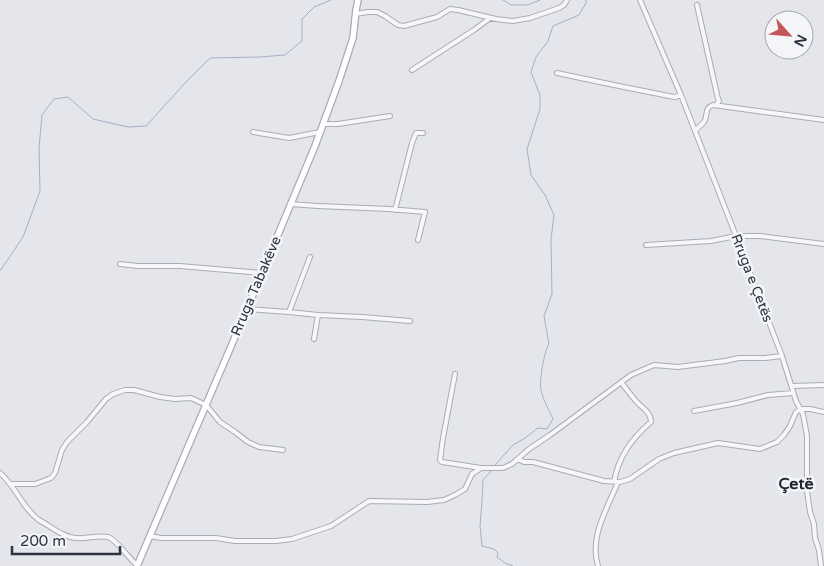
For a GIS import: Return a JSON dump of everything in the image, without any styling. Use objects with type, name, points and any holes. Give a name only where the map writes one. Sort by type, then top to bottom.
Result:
[{"type":"street","name":"Rruga Tabakëve","points":[[138,566],[315,146],[353,38],[358,0]]},
{"type":"street","points":[[356,14],[377,12],[398,25],[404,26],[437,17],[450,9],[513,21],[526,19],[559,8],[567,0]]},
{"type":"street","name":"Rruga e Çetës","points":[[640,0],[681,95],[782,356],[793,393],[801,409],[807,436],[807,491],[814,524],[814,538],[821,566]]},
{"type":"street","points":[[696,5],[718,99],[716,105]]},
{"type":"street","points":[[412,70],[490,18]]},
{"type":"street","points":[[557,73],[670,96],[676,97],[681,95]]},
{"type":"street","points":[[695,131],[704,121],[708,107],[716,105],[824,120]]},
{"type":"street","points":[[323,124],[338,124],[390,116]]},
{"type":"street","points":[[253,132],[289,138],[320,132]]},
{"type":"street","points":[[395,210],[412,143],[416,133],[423,133]]},
{"type":"street","points":[[290,204],[425,212],[418,240]]},
{"type":"street","points":[[646,245],[711,241],[736,236],[788,238],[824,244]]},
{"type":"street","points":[[289,312],[310,257]]},
{"type":"street","points":[[120,264],[180,266],[262,273]]},
{"type":"street","points":[[247,309],[410,321]]},
{"type":"street","points":[[314,339],[318,315]]},
{"type":"street","points":[[455,374],[440,460],[442,462],[481,468],[503,468],[518,459],[631,375],[654,365],[678,367],[738,358],[782,356]]},
{"type":"street","points":[[598,566],[595,542],[616,482],[615,473],[624,452],[642,429],[651,422],[648,412],[621,382]]},
{"type":"street","points":[[792,386],[824,384]]},
{"type":"street","points":[[11,484],[35,484],[51,478],[67,442],[106,399],[124,390],[134,390],[175,399],[190,398],[206,405],[220,422],[248,442],[259,447],[283,450]]},
{"type":"street","points":[[694,411],[768,395],[793,393]]},
{"type":"street","points":[[518,459],[524,462],[616,482],[630,479],[659,459],[674,453],[718,443],[760,449],[777,442],[790,426],[796,412],[801,409],[824,412]]},
{"type":"street","points":[[150,536],[216,538],[235,541],[292,539],[331,526],[369,501],[427,502],[444,500],[465,489],[472,474],[481,468]]},
{"type":"street","points":[[0,473],[11,484],[26,507],[38,518],[72,538],[102,536],[109,538],[116,542],[138,566]]},
{"type":"waterway","points":[[0,271],[23,237],[40,191],[39,148],[42,115],[54,99],[68,97],[93,119],[128,127],[146,126],[210,58],[285,55],[302,41],[302,19],[314,7],[331,0]]},
{"type":"waterway","points":[[503,0],[511,5],[528,5],[540,0]]},
{"type":"waterway","points":[[495,465],[513,445],[538,428],[547,429],[553,419],[541,390],[541,374],[549,344],[544,316],[552,294],[551,239],[554,215],[545,195],[531,175],[527,149],[540,109],[540,95],[531,72],[536,57],[548,41],[553,26],[579,15],[586,0]]},
{"type":"waterway","points":[[491,471],[483,480],[480,526],[482,546],[494,549],[498,553],[497,557],[513,566]]},
{"type":"district","name":"Çetë","points":[[796,484]]}]
